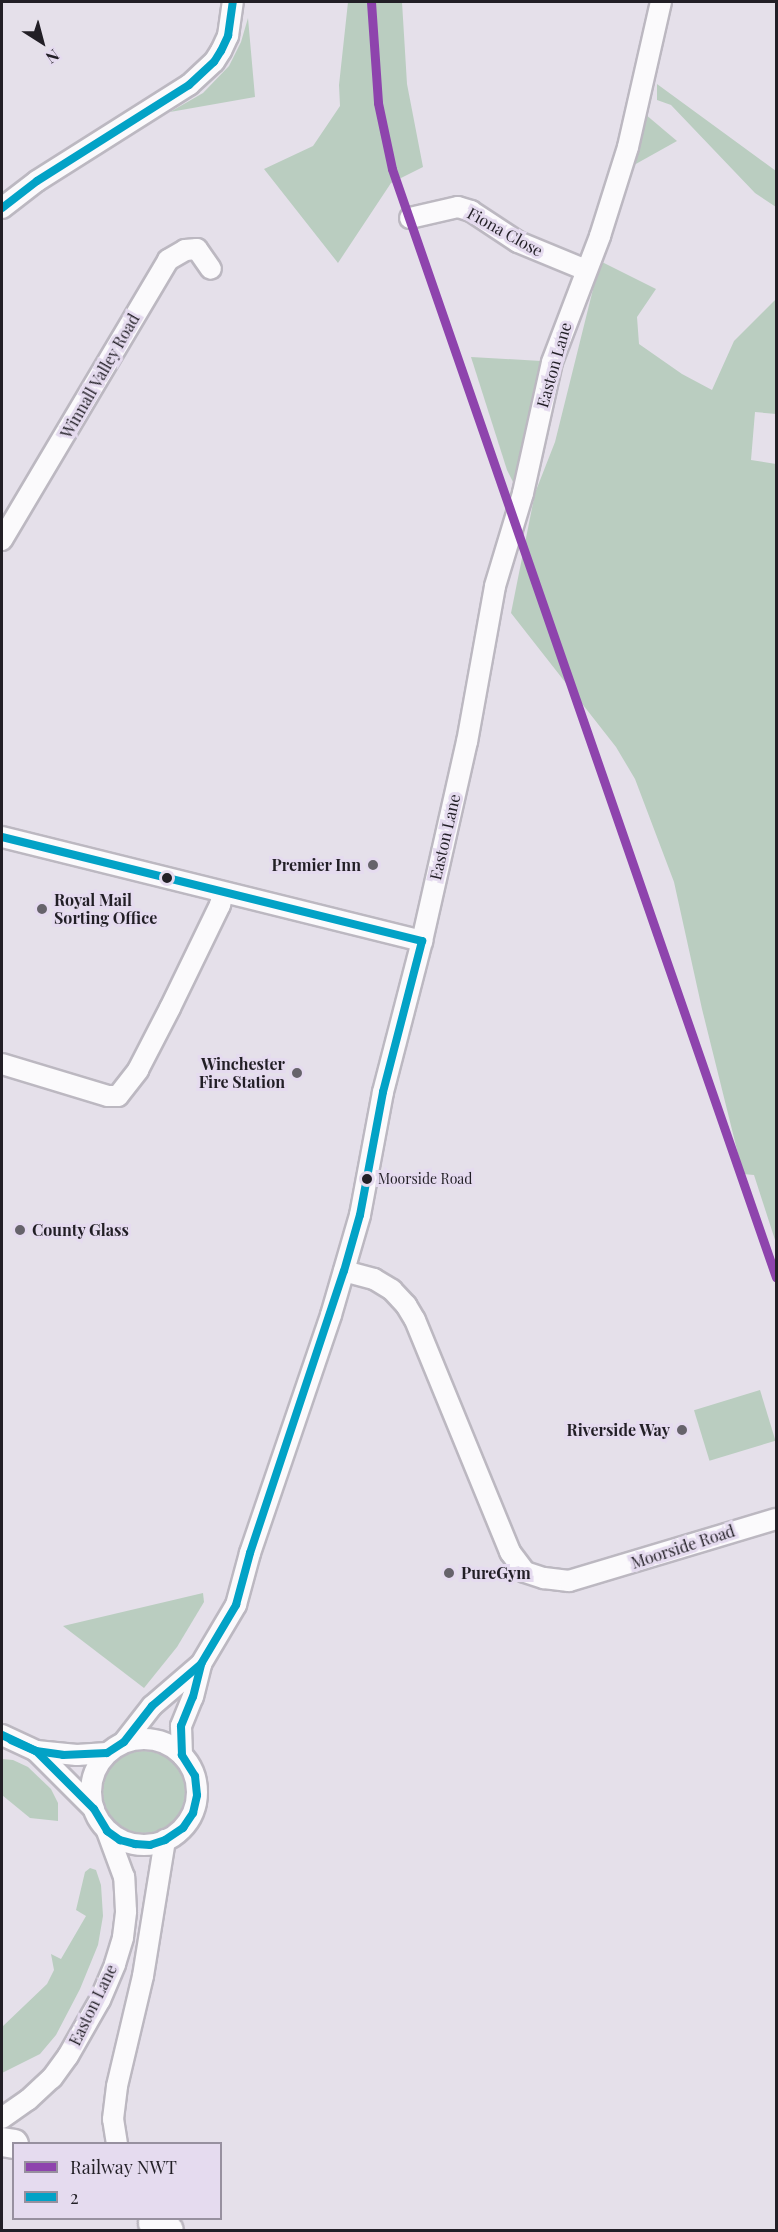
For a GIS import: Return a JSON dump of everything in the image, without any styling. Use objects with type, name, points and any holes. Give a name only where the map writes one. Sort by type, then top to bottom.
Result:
[{"type":"street","points":[[2,208],[37,181],[189,85],[214,62],[221,51],[228,36],[233,2]]},
{"type":"street","name":"Easton Lane","points":[[182,1755],[181,1726],[193,1697],[201,1664],[236,1605],[250,1553],[344,1271],[360,1215],[383,1092],[422,941],[467,742],[495,585],[526,484],[552,362],[628,147],[661,2]]},
{"type":"street","name":"Fiona Close","points":[[410,218],[460,198],[471,212],[518,242],[586,270]]},
{"type":"street","name":"Winnall Valley Road","points":[[2,540],[162,268],[176,254],[184,250],[197,249],[211,269]]},
{"type":"street","points":[[2,837],[422,941]]},
{"type":"street","points":[[2,1064],[108,1096],[117,1096],[138,1070],[161,1027],[220,905],[223,893]]},
{"type":"street","name":"Moorside Road","points":[[344,1271],[374,1279],[392,1290],[406,1305],[415,1320],[510,1552],[525,1572],[553,1580],[579,1579],[777,1519]]},
{"type":"street","name":"Easton Lane","points":[[124,1742],[152,1706],[201,1664]]},
{"type":"street","points":[[2,1735],[36,1751],[77,1755],[107,1753]]},
{"type":"street","points":[[36,1751],[93,1809],[107,1831],[120,1840],[135,1844],[150,1845],[165,1840],[183,1828],[193,1812],[197,1795],[195,1776],[182,1755],[165,1743],[154,1740],[124,1742],[107,1753],[99,1763],[91,1785],[93,1809]]},
{"type":"street","name":"Easton Lane","points":[[2,2118],[28,2100],[62,2063],[100,2000],[115,1964],[123,1937],[126,1911],[124,1877],[107,1831]]},
{"type":"street","name":"Easton Lane","points":[[117,2142],[113,2119],[117,2086],[143,1976],[165,1840]]},
{"type":"green space","points":[[348,2],[402,2],[407,84],[423,167],[391,183],[338,263],[264,169],[313,146],[340,106],[339,85]]},
{"type":"green space","points":[[248,18],[255,97],[170,112],[203,93],[229,66],[241,42]]},
{"type":"green space","points":[[657,84],[776,171],[776,207],[755,193],[671,105],[657,100]]},
{"type":"green space","points":[[645,114],[677,141],[634,165]]},
{"type":"green space","points":[[600,261],[656,289],[637,317],[639,344],[682,374],[712,390],[734,341],[776,299],[776,414],[755,412],[751,460],[776,464],[776,1243],[754,1175],[743,1174],[702,1009],[674,882],[635,779],[616,747],[511,613],[535,493],[555,442]]},
{"type":"green space","points":[[471,357],[541,361],[514,484],[507,470]]},
{"type":"green space","points":[[760,1390],[775,1441],[710,1461],[694,1410]]},
{"type":"green space","points":[[203,1593],[204,1602],[177,1647],[144,1688],[63,1626]]},
{"type":"green space","points":[[144,1751],[160,1754],[173,1763],[182,1776],[185,1792],[182,1808],[173,1821],[160,1830],[144,1833],[128,1830],[115,1821],[106,1808],[103,1792],[106,1776],[115,1763],[128,1754]]},
{"type":"green space","points":[[2,1759],[13,1760],[28,1767],[51,1789],[58,1803],[58,1821],[30,1818],[2,1795]]},
{"type":"green space","points":[[90,1868],[96,1870],[101,1885],[103,1916],[98,1945],[80,1989],[56,2035],[40,2054],[2,2073],[2,2027],[47,1984],[54,1970],[51,1954],[61,1959],[86,1916],[76,1910],[85,1872]]},
{"type":"rail line","name":"NWT","points":[[371,2],[378,103],[392,169],[776,1277]]},
{"type":"transit line","name":"2","points":[[2,208],[37,181],[189,85],[214,62],[221,51],[228,36],[233,2]]},
{"type":"transit line","name":"2","points":[[2,837],[422,941]]},
{"type":"transit line","name":"2","points":[[182,1755],[181,1726],[193,1697],[201,1664],[236,1605],[250,1553],[344,1271],[360,1215],[383,1092],[422,941]]},
{"type":"transit line","name":"2","points":[[11,1740],[36,1751],[63,1755],[107,1753],[124,1742],[152,1706],[201,1664]]},
{"type":"transit line","name":"2","points":[[2,1735],[36,1751],[94,1809],[107,1831],[120,1840],[135,1844],[150,1845],[165,1840],[183,1828],[193,1813],[197,1795],[195,1776],[182,1755]]},
{"type":"place","name":"Premier Inn","points":[[373,865]]},
{"type":"place","name":"Royal Mail Sorting Office","points":[[42,909]]},
{"type":"place","name":"Winchester Fire Station","points":[[297,1073]]},
{"type":"place","name":"Moorside Road","points":[[367,1179]]},
{"type":"place","name":"County Glass","points":[[20,1230]]},
{"type":"place","name":"Riverside Way","points":[[682,1430]]},
{"type":"place","name":"PureGym","points":[[449,1573]]}]
